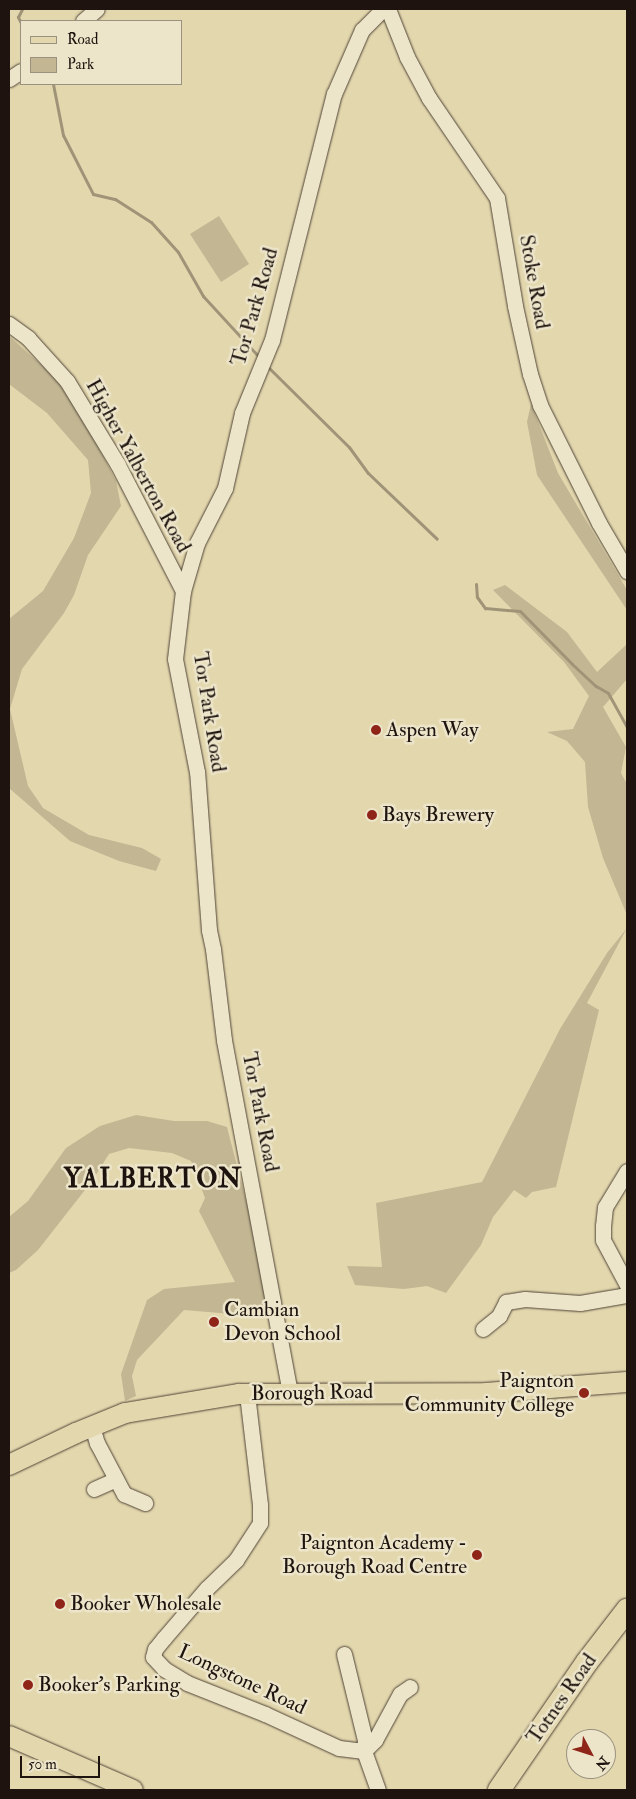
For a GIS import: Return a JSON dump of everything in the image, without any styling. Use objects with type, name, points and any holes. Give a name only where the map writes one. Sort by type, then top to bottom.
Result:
[{"type":"highway","name":"Totnes Road","points":[[499,1790],[587,1662],[627,1610]]},
{"type":"main road","name":"Borough Road","points":[[9,1465],[92,1426],[125,1414],[247,1394],[290,1392],[486,1393],[627,1382]]},
{"type":"main road","points":[[9,1736],[134,1790]]},
{"type":"street","points":[[84,20],[97,9]]},
{"type":"street","name":"Tor Park Road","points":[[290,1392],[260,1224],[235,1102],[209,930],[197,772],[175,659],[183,591],[197,544],[225,488],[242,413],[268,352],[334,94],[362,30],[383,9]]},
{"type":"street","name":"Stoke Road","points":[[388,9],[407,57],[428,98],[497,198],[515,306],[530,374],[540,405],[599,523],[627,570]]},
{"type":"street","points":[[9,79],[20,72]]},
{"type":"street","name":"Higher Yalberton Road","points":[[9,324],[28,338],[67,381],[118,465],[154,539],[183,591]]},
{"type":"street","points":[[625,1275],[603,1240],[603,1226],[605,1207],[627,1170]]},
{"type":"street","points":[[483,1329],[499,1316],[506,1302],[525,1299],[580,1303],[627,1295]]},
{"type":"street","name":"Longstone Road","points":[[247,1394],[260,1505],[260,1523],[236,1560],[207,1588],[164,1638],[155,1649],[153,1657],[164,1669],[187,1683],[265,1714],[339,1748],[364,1751]]},
{"type":"street","points":[[92,1426],[98,1443],[124,1494],[144,1502]]},
{"type":"street","points":[[94,1489],[116,1479]]},
{"type":"street","points":[[344,1654],[364,1740],[364,1751],[378,1790]]},
{"type":"street","points":[[364,1751],[374,1740],[400,1694],[410,1687]]},
{"type":"green space","points":[[219,216],[249,264],[221,282],[190,234]]},
{"type":"green space","points":[[9,336],[58,380],[85,421],[116,481],[121,506],[88,555],[74,595],[64,613],[22,669],[10,709],[28,786],[43,808],[89,835],[142,848],[161,859],[156,871],[119,861],[70,841],[9,788],[9,619],[43,591],[74,538],[91,493],[88,460],[47,413],[9,384]]},
{"type":"green space","points":[[531,404],[558,473],[627,590],[627,610],[537,475],[527,422]]},
{"type":"green space","points":[[505,585],[567,632],[597,672],[627,644],[627,679],[603,707],[626,747],[621,773],[627,784],[627,915],[603,858],[588,807],[585,762],[567,741],[547,732],[573,729],[589,696],[564,662],[493,590]]},
{"type":"green space","points":[[627,928],[587,1003],[599,1010],[556,1187],[532,1192],[526,1198],[514,1190],[493,1217],[481,1245],[446,1293],[427,1286],[404,1289],[355,1285],[347,1266],[382,1267],[376,1203],[482,1182],[560,1029],[607,953]]},
{"type":"green space","points":[[136,1115],[174,1121],[207,1121],[227,1127],[248,1208],[265,1296],[267,1317],[184,1310],[137,1360],[132,1376],[136,1396],[125,1401],[121,1374],[147,1300],[164,1289],[235,1282],[199,1211],[205,1198],[191,1161],[172,1153],[129,1148],[109,1154],[92,1181],[38,1250],[16,1270],[9,1273],[9,1217],[28,1201],[66,1148],[100,1126]]},
{"type":"waterway","points":[[20,21],[18,17],[22,9]]},
{"type":"waterway","points":[[53,85],[63,135],[93,194],[115,199],[151,222],[178,252],[203,296],[260,358]]},
{"type":"waterway","points":[[266,365],[349,447],[368,473],[437,539]]},
{"type":"waterway","points":[[476,584],[477,597],[485,608],[520,611],[572,664],[596,686],[608,693],[627,727]]},
{"type":"place","name":"Aspen Way","points":[[376,730]]},
{"type":"place","name":"Bays Brewery","points":[[372,815]]},
{"type":"place","name":"Cambian Devon School","points":[[214,1322]]},
{"type":"place","name":"Paignton Community College","points":[[584,1393]]},
{"type":"place","name":"Paignton Academy - Borough Road Centre","points":[[477,1555]]},
{"type":"place","name":"Booker Wholesale","points":[[60,1604]]},
{"type":"place","name":"Booker's Parking","points":[[28,1685]]},
{"type":"district","name":"YALBERTON","points":[[153,1180]]}]
